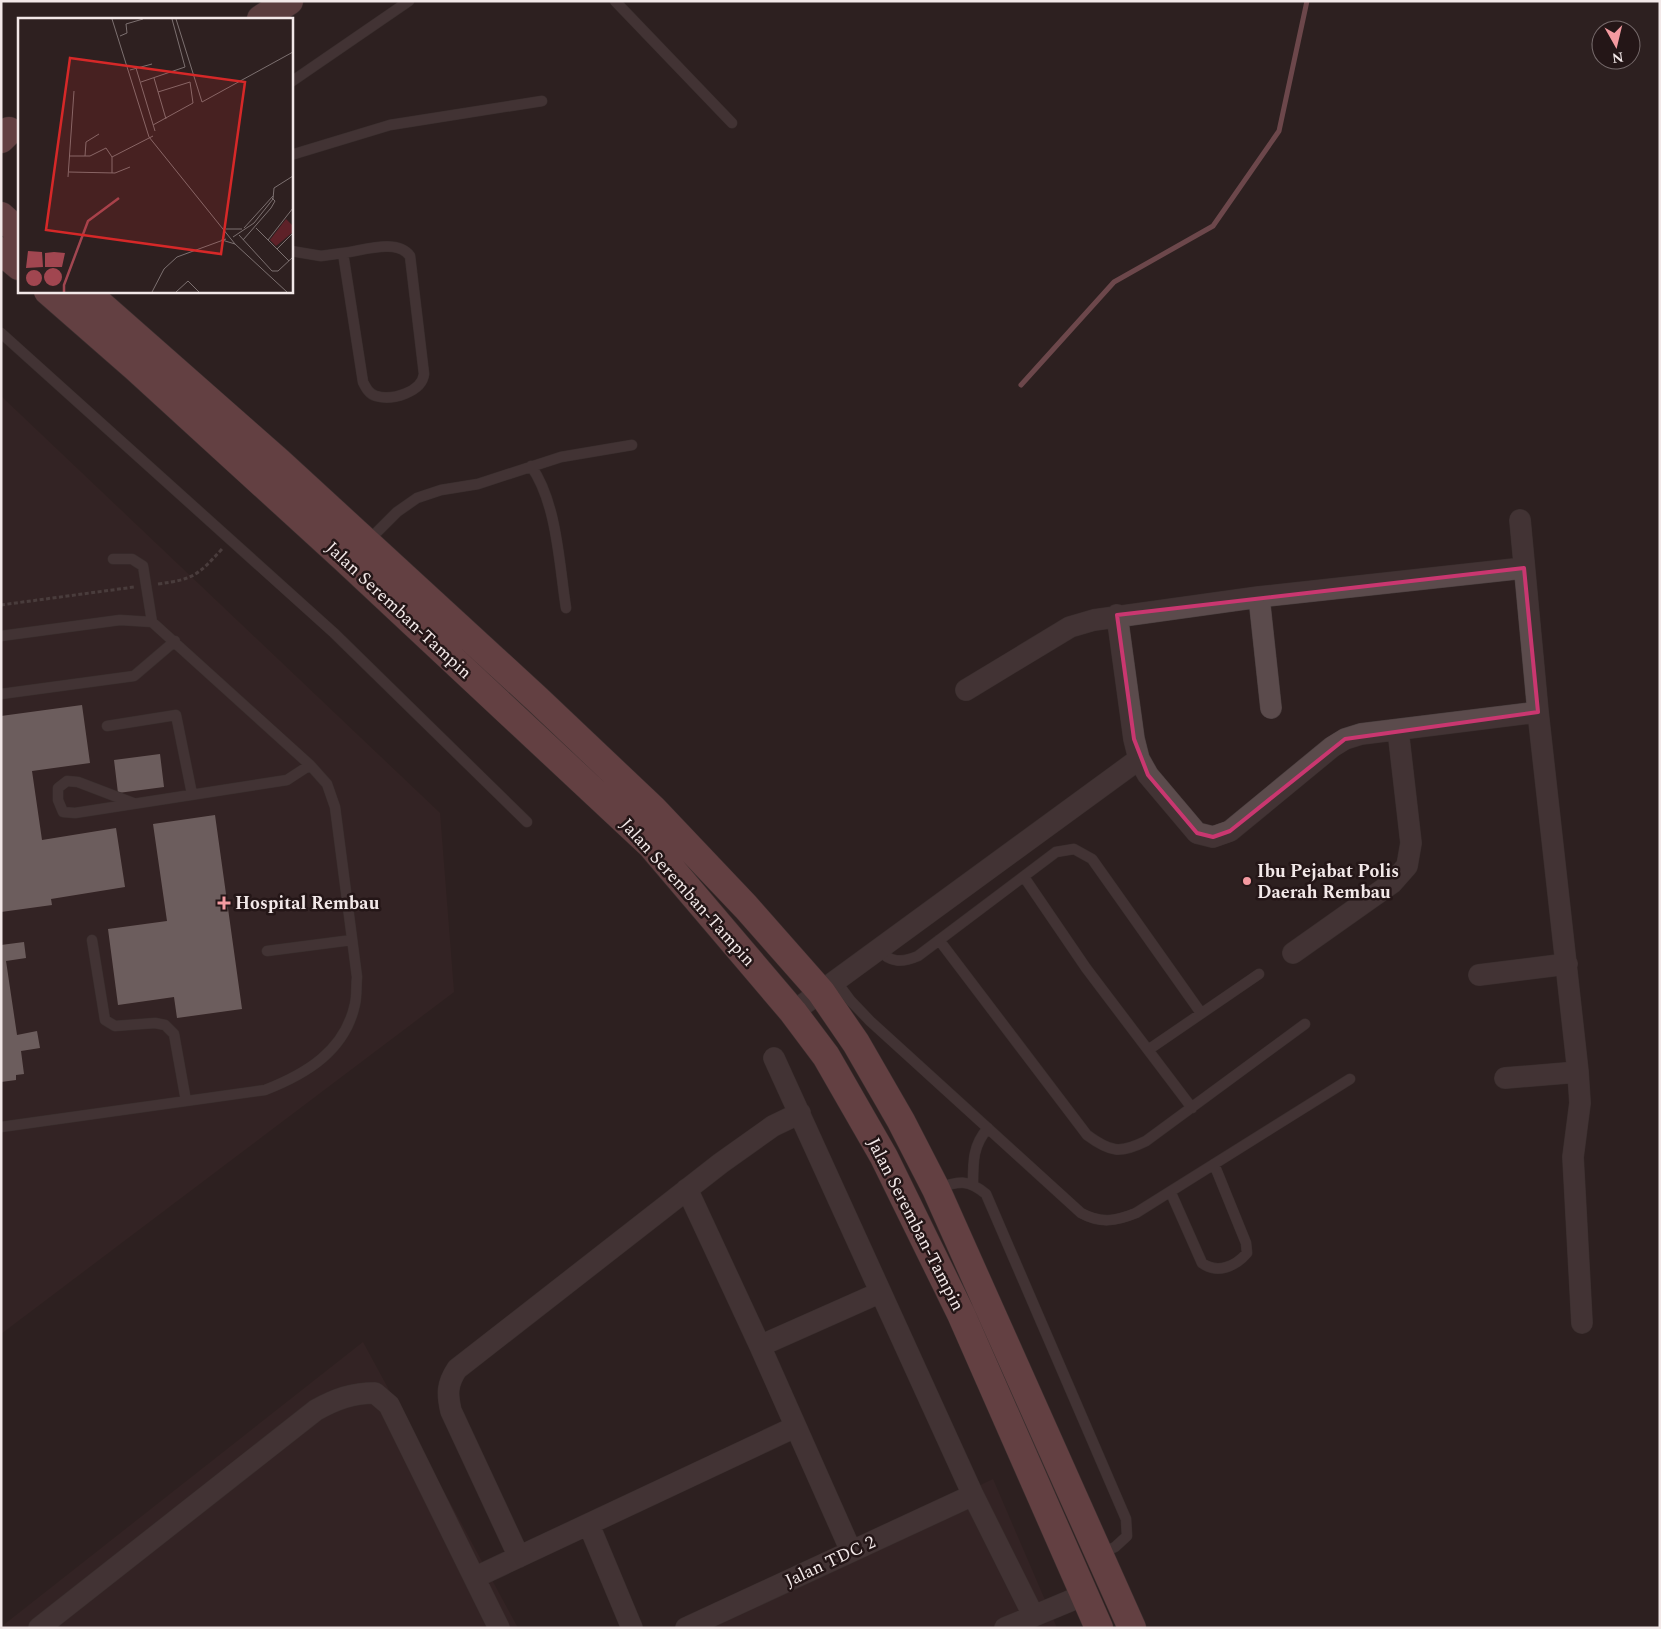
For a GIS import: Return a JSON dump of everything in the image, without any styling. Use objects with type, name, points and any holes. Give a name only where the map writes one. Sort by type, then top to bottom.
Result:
[{"type":"highway","points":[[1,216],[18,231]]},
{"type":"highway","points":[[1,251],[18,265]]},
{"type":"highway","name":"Jalan Seremban-Tampin","points":[[49,292],[136,368],[345,559],[651,845],[793,1012],[826,1056],[884,1157],[969,1332],[1045,1501],[1099,1628]]},
{"type":"highway","name":"Jalan Seremban-Tampin","points":[[86,292],[280,462],[653,808],[746,907],[828,986],[856,1042],[901,1121],[936,1189],[1132,1628]]},
{"type":"main road","points":[[263,18],[289,1]]},
{"type":"street","points":[[1520,520],[1538,712],[1578,1072],[1579,1110],[1572,1157],[1582,1323]]},
{"type":"street","points":[[966,690],[1070,628],[1117,615],[1259,597],[1524,568]]},
{"type":"street","points":[[1259,597],[1271,708]]},
{"type":"street","points":[[1117,615],[1134,739],[1139,759],[1148,775],[1197,833],[1213,837],[1230,831],[1332,747],[1345,739],[1361,734],[1538,712]]},
{"type":"street","points":[[1293,953],[1392,883],[1407,866],[1411,844],[1398,730]]},
{"type":"street","points":[[793,1012],[1139,759]]},
{"type":"street","points":[[1479,975],[1567,964]]},
{"type":"street","points":[[774,1058],[973,1495],[1033,1615]]},
{"type":"street","points":[[1505,1078],[1578,1072]]},
{"type":"street","points":[[519,1557],[451,1411],[448,1395],[449,1381],[456,1369],[687,1189],[773,1126],[800,1113]]},
{"type":"street","points":[[687,1189],[760,1346],[851,1551]]},
{"type":"street","points":[[760,1346],[880,1293]]},
{"type":"street","points":[[39,1628],[316,1410],[340,1397],[357,1393],[375,1393],[389,1405],[476,1577],[499,1628]]},
{"type":"street","points":[[476,1577],[795,1428]]},
{"type":"street","name":"Jalan TDC 2","points":[[686,1628],[973,1495]]},
{"type":"street","points":[[589,1525],[632,1628]]},
{"type":"street","points":[[1005,1628],[1033,1615],[1084,1596]]},
{"type":"lane","points":[[292,81],[409,1]]},
{"type":"lane","points":[[616,1],[732,123]]},
{"type":"lane","points":[[292,155],[390,125],[542,101]]},
{"type":"lane","points":[[292,251],[322,256],[391,246],[400,247],[410,256],[424,374],[424,381],[415,390],[376,397],[367,389],[363,382],[344,253]]},
{"type":"lane","points":[[1,332],[334,633],[527,822]]},
{"type":"lane","points":[[367,542],[397,512],[417,498],[441,490],[478,484],[561,457],[632,445]]},
{"type":"lane","points":[[531,466],[541,480],[548,499],[566,608]]},
{"type":"lane","points":[[113,559],[132,559],[143,566],[152,622]]},
{"type":"lane","points":[[1,636],[120,620],[152,622],[310,765],[327,784],[335,807],[357,977],[355,1003],[342,1036],[317,1063],[294,1079],[265,1090],[1,1128]]},
{"type":"lane","points":[[1,694],[134,676],[175,641]]},
{"type":"lane","points":[[107,726],[176,715],[192,794]]},
{"type":"lane","points":[[133,803],[78,782],[67,781],[58,788],[58,800],[63,812],[75,813],[287,780],[310,765]]},
{"type":"lane","points":[[878,949],[890,960],[899,962],[918,956],[1056,852],[1074,849],[1092,859],[1201,1013]]},
{"type":"lane","points":[[1024,877],[1086,968],[1192,1108]]},
{"type":"lane","points":[[92,940],[105,1020],[115,1026],[155,1023],[165,1025],[174,1034],[186,1101]]},
{"type":"lane","points":[[266,951],[352,940]]},
{"type":"lane","points":[[938,940],[1087,1135],[1102,1146],[1118,1151],[1134,1147],[1146,1141],[1305,1024]]},
{"type":"lane","points":[[1148,1050],[1259,974]]},
{"type":"lane","points":[[828,986],[850,1000],[870,1021],[1082,1213],[1094,1219],[1108,1221],[1128,1216],[1170,1193],[1350,1079]]},
{"type":"lane","points":[[973,1184],[972,1161],[975,1147],[988,1128]]},
{"type":"lane","points":[[1170,1193],[1202,1263],[1210,1269],[1220,1270],[1240,1261],[1247,1253],[1246,1243],[1214,1164]]},
{"type":"lane","points":[[936,1189],[953,1183],[973,1184],[986,1194],[1126,1519],[1127,1536],[1115,1547],[1098,1555]]},
{"type":"path","points":[[1,605],[185,580],[198,574],[231,539]]},
{"type":"highlighted area","points":[[1524,568],[1538,712],[1345,739],[1230,831],[1213,837],[1197,833],[1148,775],[1134,739],[1117,615]]},
{"type":"shaded area","name":"Hospital Rembau","points":[[1,396],[440,813],[454,992],[1,1334]]},
{"type":"shaded area","points":[[363,1342],[518,1628],[1,1628],[1,1627]]},
{"type":"shaded area","points":[[993,1479],[1057,1628],[686,1628]]},
{"type":"building","points":[[82,705],[90,763],[32,771],[42,840],[116,828],[125,887],[51,899],[52,905],[1,912],[1,716]]},
{"type":"building","points":[[160,754],[164,787],[118,793],[114,760]]},
{"type":"building","points":[[215,815],[242,1009],[177,1018],[174,997],[118,1005],[108,929],[167,921],[153,824]]},
{"type":"building","points":[[24,942],[26,958],[6,961],[17,1035],[37,1031],[40,1048],[21,1051],[24,1074],[16,1075],[16,1080],[1,1082],[1,945]]},
{"type":"waterway","points":[[1021,385],[1114,282],[1213,226],[1279,131],[1307,1]]},
{"type":"place","name":"Ibu Pejabat Polis Daerah Rembau","points":[[1247,881]]},
{"type":"place","name":"Hospital Rembau","points":[[224,903]]}]
